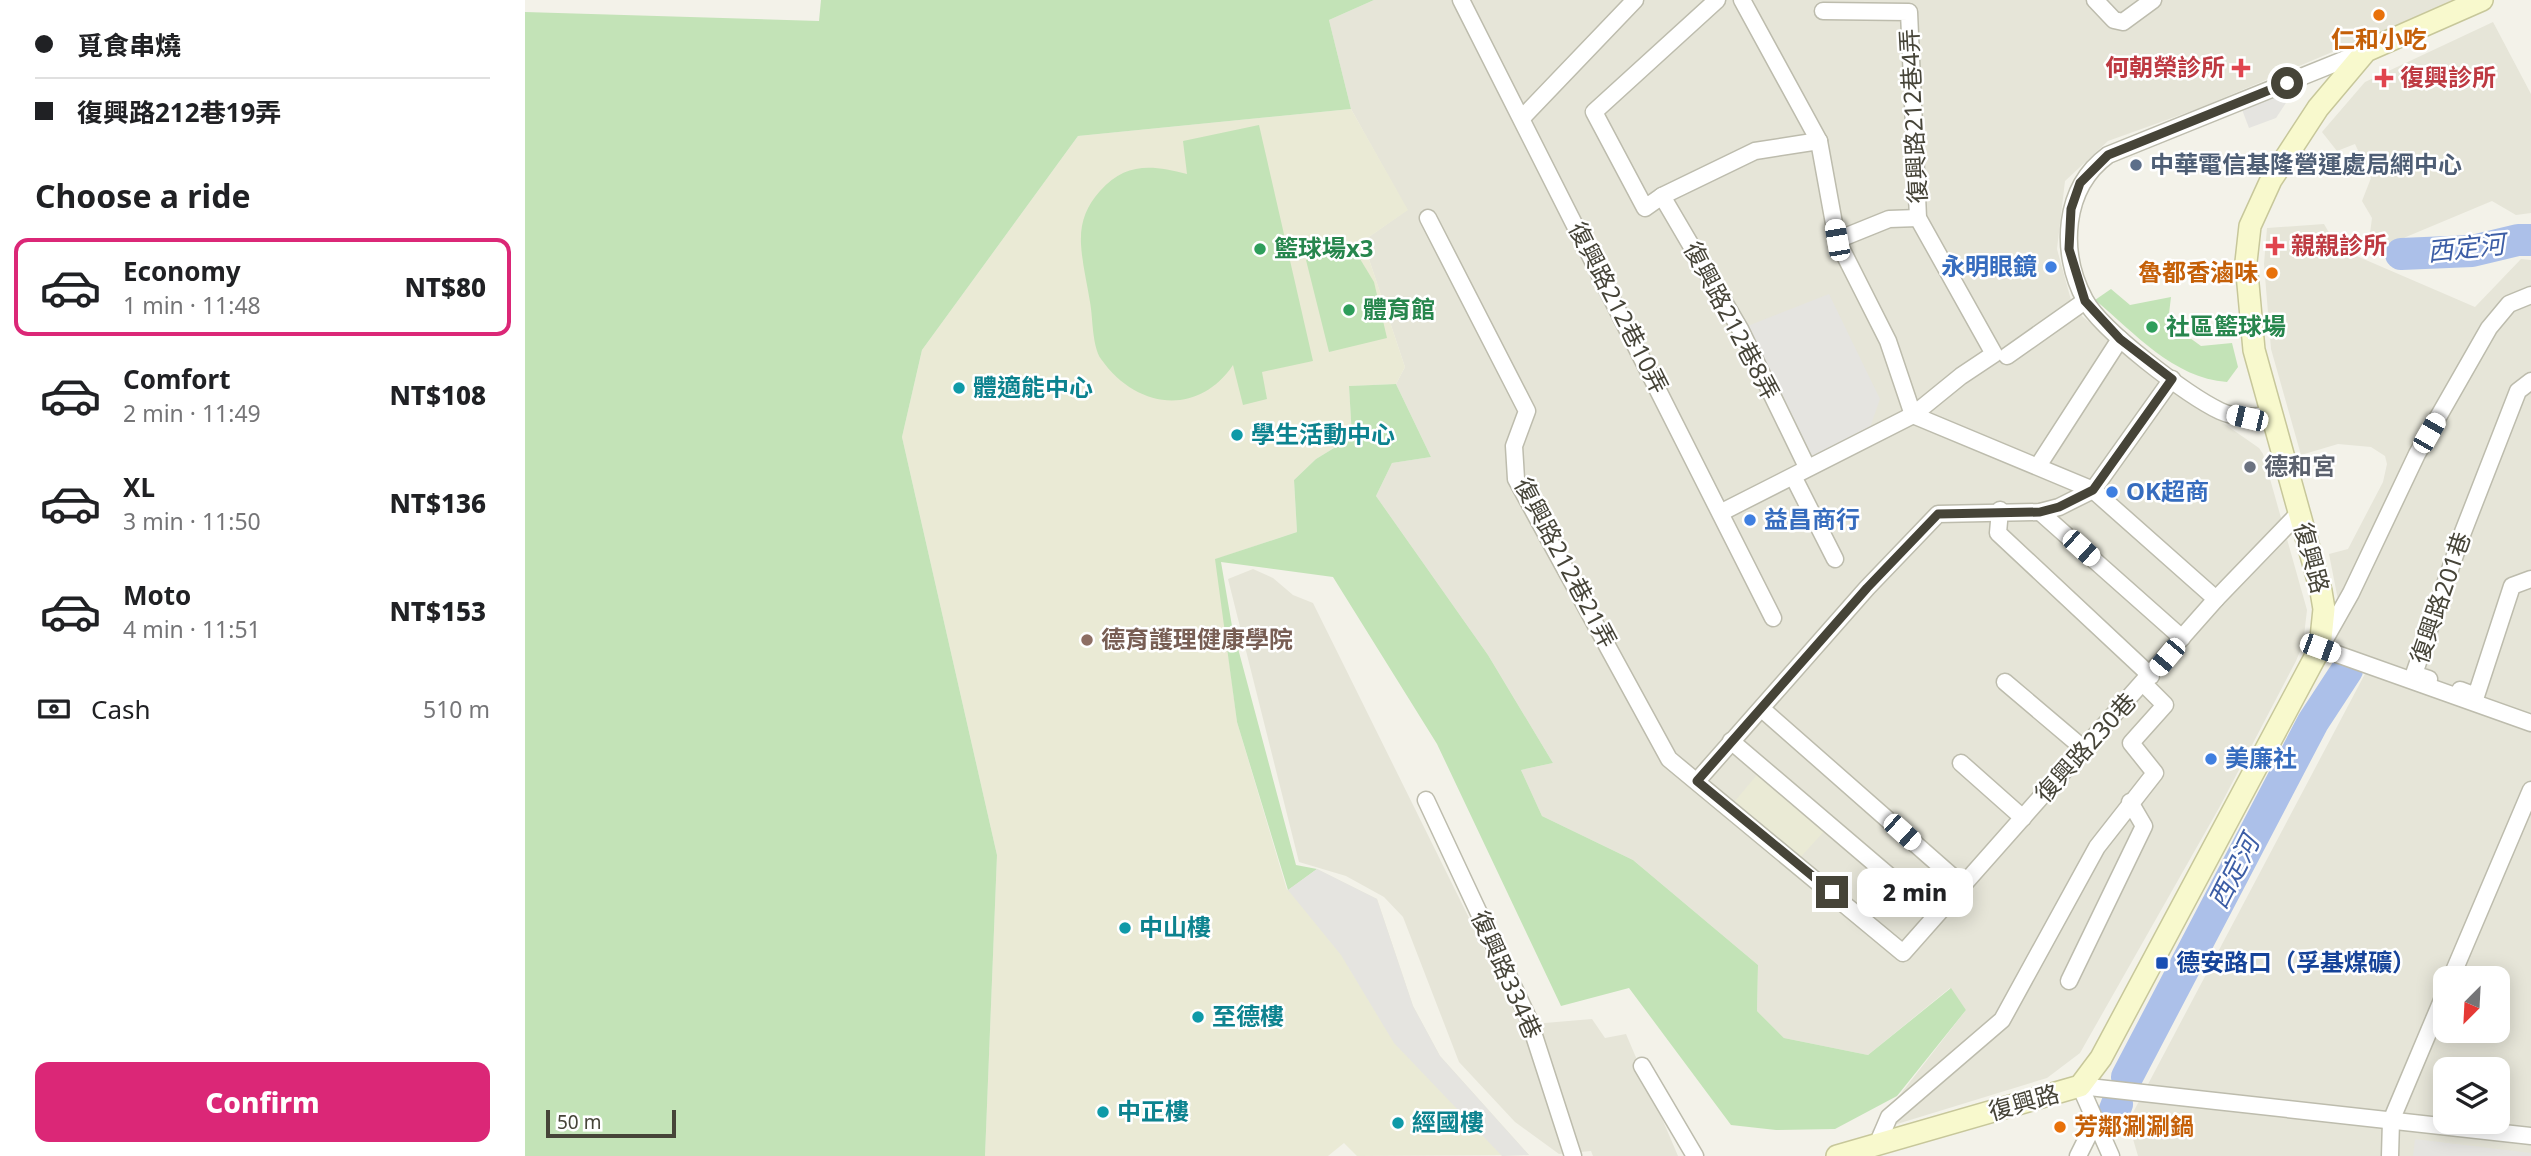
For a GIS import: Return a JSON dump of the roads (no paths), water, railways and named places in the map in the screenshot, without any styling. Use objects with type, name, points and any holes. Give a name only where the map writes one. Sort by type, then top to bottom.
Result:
[{"type":"street","name":"復興路212巷10弄","points":[[1461,0],[1722,512],[1773,618]]},
{"type":"street","points":[[1522,118],[1635,0]]},
{"type":"street","points":[[1717,0],[1594,112],[1645,208],[1662,196],[1755,151],[1819,141]]},
{"type":"street","points":[[1742,0],[1819,141],[1837,240],[1888,341],[1913,415],[2093,490],[2216,599]]},
{"type":"street","points":[[2095,0],[2114,20],[2123,22],[2153,0]]},
{"type":"street","name":"復興路","points":[[1837,1156],[2080,1086],[2101,1058],[2320,648],[2323,608],[2321,591],[2254,350],[2246,262],[2250,226],[2271,180],[2318,108],[2365,51],[2482,0]]},
{"type":"street","name":"復興路212巷4弄","points":[[1823,11],[1909,12],[1919,218],[1994,354],[1961,376],[1913,415]]},
{"type":"street","points":[[2273,414],[2247,418],[2221,412],[2120,339],[2085,301],[2069,249],[2071,209],[2080,183],[2099,162],[2119,150],[2365,51]]},
{"type":"street","name":"復興路212巷8弄","points":[[1662,196],[1740,329],[1835,559]]},
{"type":"street","name":"復興路212巷21弄","points":[[1428,218],[1527,411],[1514,446],[1516,479],[1669,759],[1903,953]]},
{"type":"street","points":[[1837,240],[1889,219],[1919,218]]},
{"type":"street","points":[[2531,295],[2509,304],[2489,328],[2417,453],[2351,593],[2320,648],[2531,723]]},
{"type":"street","points":[[2007,356],[2085,301]]},
{"type":"street","points":[[2038,466],[2120,339]]},
{"type":"street","points":[[1697,781],[1867,588],[1938,514],[2000,510],[2040,512],[2059,507],[2093,490],[2172,379]]},
{"type":"street","name":"復興路201巷","points":[[2531,380],[2518,391],[2463,532],[2414,674],[2476,696],[2512,586],[2531,579]]},
{"type":"street","points":[[1722,512],[1913,415]]},
{"type":"street","points":[[1877,1145],[1889,1116],[2002,1020],[2097,847],[2155,773],[2131,743],[2165,705],[2148,680],[1998,533],[2000,510]]},
{"type":"street","points":[[2040,512],[2182,638]]},
{"type":"street","name":"復興路230巷","points":[[1903,953],[2148,680],[2216,599],[2299,513]]},
{"type":"street","points":[[2321,591],[2351,593]]},
{"type":"street","points":[[2005,682],[2084,750]]},
{"type":"street","points":[[1762,709],[1962,885]]},
{"type":"street","points":[[1731,741],[1935,915]]},
{"type":"street","points":[[1961,763],[2023,818]]},
{"type":"street","points":[[2456,966],[2531,790]]},
{"type":"street","name":"復興路334巷","points":[[1426,800],[1529,1020],[1573,1156]]},
{"type":"street","points":[[2069,981],[2144,826],[2130,802]]},
{"type":"street","points":[[2390,1156],[2391,1121],[2433,1021]]},
{"type":"street","points":[[1642,1066],[1695,1156]]},
{"type":"street","points":[[2080,1086],[2111,1156]]},
{"type":"street","points":[[2080,1086],[2531,1136]]},
{"type":"street","points":[[2078,1156],[2096,1120]]},
{"type":"waterway","name":"西定河","points":[[2401,254],[2472,251],[2518,240],[2531,240]]},
{"type":"waterway","name":"西定河","points":[[2127,1077],[2313,722],[2347,670]]},
{"type":"waterway","name":"西定河","points":[[2111,1120],[2117,1104]]},
{"type":"place","name":"仁和小吃","points":[[2379,15]]},
{"type":"place","name":"何朝榮診所","points":[[2241,68]]},
{"type":"place","name":"復興診所","points":[[2384,78]]},
{"type":"place","name":"中華電信基隆營運處局網中心","points":[[2136,165]]},
{"type":"place","name":"親親診所","points":[[2275,246]]},
{"type":"place","name":"籃球場x3","points":[[1260,249]]},
{"type":"place","name":"永明眼鏡","points":[[2051,267]]},
{"type":"place","name":"魯都香滷味","points":[[2272,273]]},
{"type":"place","name":"體育館","points":[[1349,310]]},
{"type":"place","name":"社區籃球場","points":[[2152,327]]},
{"type":"place","name":"體適能中心","points":[[959,388]]},
{"type":"place","name":"學生活動中心","points":[[1237,435]]},
{"type":"place","name":"德和宮","points":[[2250,467]]},
{"type":"place","name":"OK超商","points":[[2112,492]]},
{"type":"place","name":"益昌商行","points":[[1750,520]]},
{"type":"place","name":"德育護理健康學院","points":[[1087,640]]},
{"type":"place","name":"美廉社","points":[[2211,759]]},
{"type":"place","name":"中山樓","points":[[1125,928]]},
{"type":"place","name":"德安路口（孚基煤礦）","points":[[2162,963]]},
{"type":"place","name":"至德樓","points":[[1198,1017]]},
{"type":"place","name":"中正樓","points":[[1103,1112]]},
{"type":"place","name":"經國樓","points":[[1398,1123]]},
{"type":"place","name":"芳鄰涮涮鍋","points":[[2060,1127]]}]
